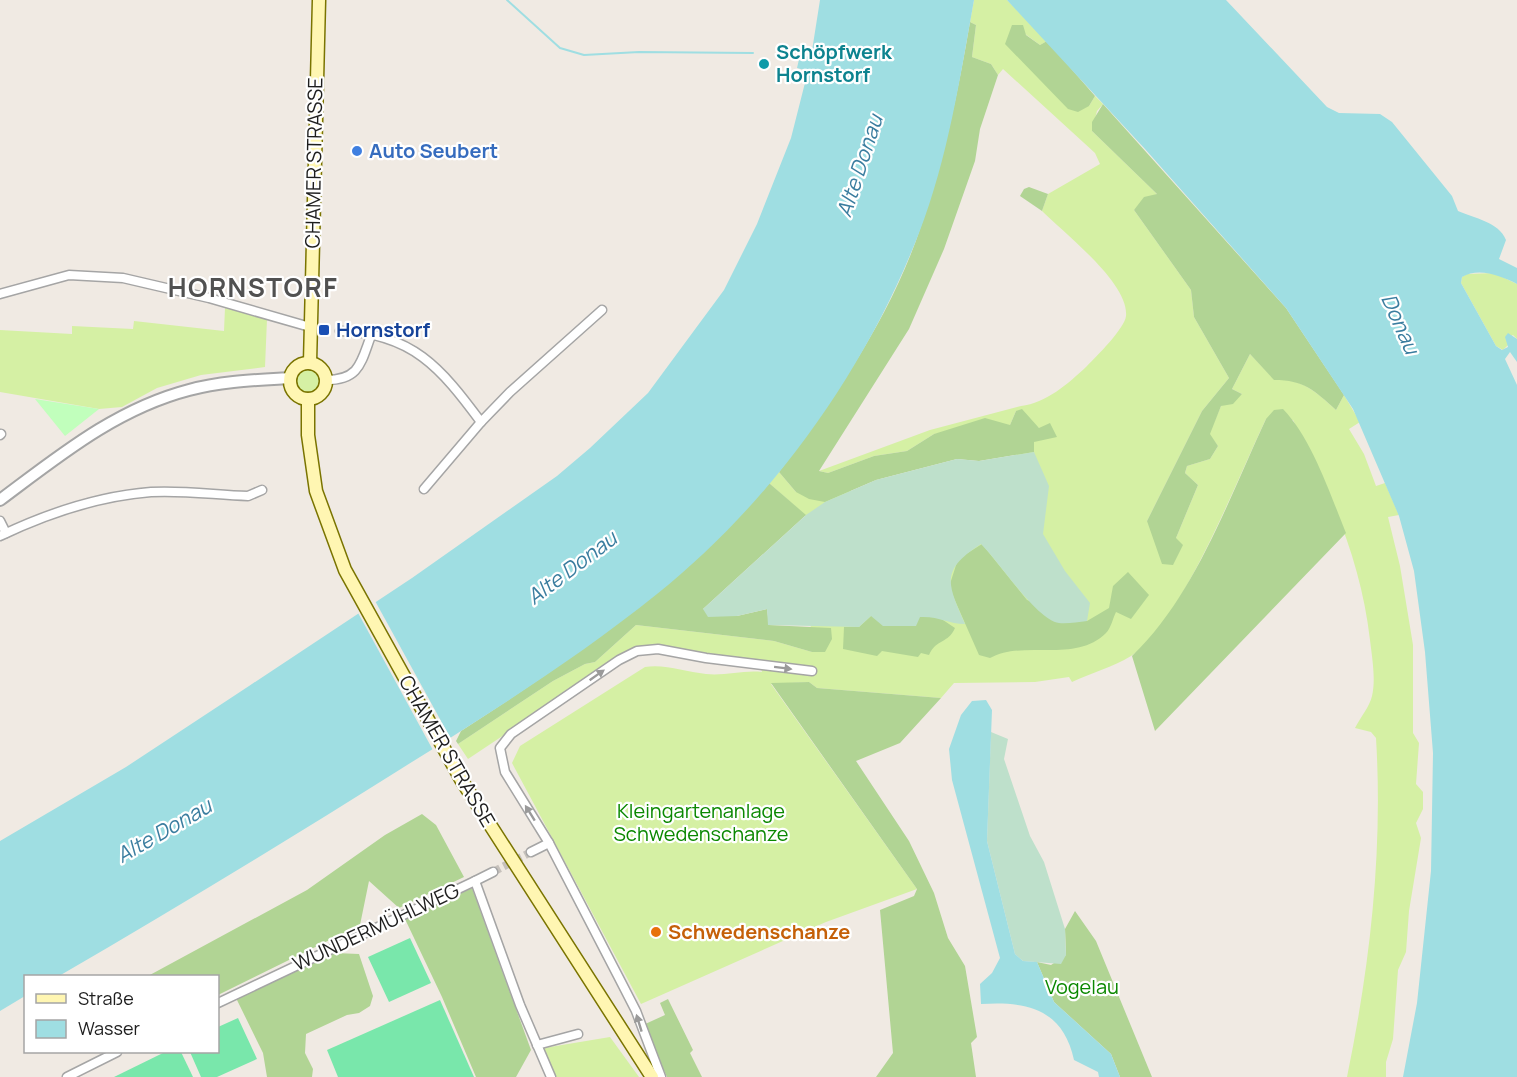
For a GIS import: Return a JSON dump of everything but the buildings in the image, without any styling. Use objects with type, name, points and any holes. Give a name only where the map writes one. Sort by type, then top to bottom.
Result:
[{"type":"main road","name":"CHAMER STRASSE","points":[[310,359],[319,0]]},
{"type":"main road","points":[[310,359],[320,367],[326,380],[319,395],[308,399],[292,390],[290,378],[299,365],[310,359]]},
{"type":"main road","name":"CHAMER STRASSE","points":[[308,399],[310,461],[316,491],[345,570],[462,781],[652,1077]]},
{"type":"street","points":[[0,294],[69,275],[101,276],[143,282],[207,297],[310,327]]},
{"type":"street","points":[[424,489],[510,392],[602,310]]},
{"type":"street","points":[[340,331],[372,333],[400,342],[425,358],[453,385],[481,422]]},
{"type":"street","points":[[326,380],[341,380],[353,374],[372,333]]},
{"type":"street","points":[[0,500],[88,436],[150,403],[209,385],[290,378]]},
{"type":"street","points":[[0,521],[3,534],[79,507],[127,495],[160,492],[248,496],[262,490]]},
{"type":"street","points":[[661,1077],[636,1011],[549,843],[505,772],[500,748],[512,734],[619,660],[637,651],[658,649],[715,660],[812,671]]},
{"type":"street","points":[[531,852],[549,843]]},
{"type":"street","points":[[475,881],[493,872]]},
{"type":"street","name":"WUNDERMÜHLWEG","points":[[219,1003],[475,881],[537,1046],[551,1077]]},
{"type":"street","points":[[537,1046],[578,1034]]},
{"type":"street","points":[[67,1077],[115,1053]]},
{"type":"green space","name":"Kleingartenanlage Schwedenschanze","points":[[974,0],[1007,0],[1047,41],[1040,45],[1013,25],[1089,106],[1095,96],[1103,104],[1097,111],[1092,131],[1157,194],[1134,210],[1191,290],[1194,317],[1229,378],[1202,411],[1147,521],[1176,538],[1198,485],[1185,473],[1187,466],[1210,459],[1218,446],[1209,434],[1221,406],[1242,394],[1232,389],[1250,354],[1274,379],[1293,381],[1308,387],[1336,410],[1344,395],[1360,422],[1349,429],[1364,454],[1376,486],[1385,483],[1399,515],[1388,517],[1400,566],[1413,645],[1413,733],[1419,743],[1416,784],[1423,792],[1423,809],[1416,823],[1421,838],[1409,911],[1406,952],[1398,970],[1393,1039],[1386,1062],[1386,1077],[1347,1077],[1368,951],[1378,823],[1376,738],[1371,732],[1355,728],[1369,704],[1374,682],[1366,610],[1342,527],[1293,420],[1266,419],[1207,548],[1188,583],[1169,615],[1150,640],[1124,660],[1072,682],[1069,677],[1035,682],[954,683],[941,698],[817,688],[809,682],[771,684],[917,889],[826,922],[641,1004],[512,763],[520,746],[645,667],[713,674],[762,672],[759,662],[731,660],[672,648],[625,654],[468,759],[458,744],[553,681],[585,664],[595,662],[636,625],[774,641],[812,652],[805,515],[769,483],[779,472],[796,492],[855,491],[876,480],[1012,457],[1034,442],[1039,428],[1016,411],[1010,425],[934,434],[907,451],[874,456],[828,473],[819,471],[930,430],[1030,404],[1048,397],[1080,373],[1121,328],[1126,316],[1124,303],[1107,274],[1042,211],[1048,194],[1100,164],[1095,153],[1003,69],[998,75],[991,64],[972,57],[976,25],[970,22]]},
{"type":"green space","points":[[970,22],[976,25],[972,57],[991,64],[998,75],[980,129],[975,161],[944,249],[909,329],[819,471],[828,473],[874,456],[907,451],[934,434],[985,418],[1010,425],[1016,411],[1022,409],[1039,428],[1050,423],[1057,437],[1034,442],[1034,452],[979,461],[957,459],[876,480],[825,502],[809,499],[796,492],[779,472],[859,356],[908,261],[929,203],[943,152]]},
{"type":"green space","points":[[1012,25],[1023,25],[1026,35],[1040,45],[1047,41],[1095,96],[1089,106],[1078,112],[1068,109],[1005,44]]},
{"type":"green space","points":[[1103,104],[1286,308],[1344,395],[1336,410],[1301,384],[1274,380],[1250,354],[1232,389],[1242,394],[1233,404],[1221,406],[1210,434],[1218,446],[1210,459],[1187,466],[1185,473],[1198,485],[1176,538],[1183,545],[1173,565],[1162,564],[1147,521],[1202,411],[1229,378],[1194,317],[1191,290],[1134,210],[1144,197],[1157,194],[1092,131],[1092,122]]},
{"type":"green space","points":[[1029,187],[1048,194],[1042,211],[1020,196],[1024,189]]},
{"type":"green space","points":[[1494,273],[1517,284],[1517,339],[1513,335],[1506,339],[1509,344],[1503,350],[1496,346],[1461,283],[1462,277],[1467,274]]},
{"type":"green space","points":[[225,308],[267,319],[265,367],[201,375],[157,388],[122,407],[99,409],[0,392],[0,330],[72,334],[72,326],[133,329],[134,321],[224,331]]},
{"type":"green space","points":[[308,367],[317,371],[321,380],[317,389],[308,393],[299,389],[295,380],[299,371]]},
{"type":"green space","points":[[35,399],[99,409],[65,436]]},
{"type":"green space","points":[[1283,409],[1311,451],[1346,533],[1155,731],[1132,656],[1174,605],[1209,545],[1266,419],[1274,410]]},
{"type":"green space","points":[[1034,452],[1049,486],[1043,534],[1065,571],[1090,603],[1087,621],[1059,623],[1040,612],[981,544],[958,562],[951,579],[954,598],[965,624],[920,617],[916,626],[883,626],[871,616],[859,627],[768,625],[767,609],[737,616],[708,617],[703,609],[806,515],[825,502],[876,480],[957,459],[979,461]]},
{"type":"green space","points":[[769,483],[806,515],[703,609],[737,616],[767,609],[769,625],[831,628],[832,639],[825,652],[812,652],[774,641],[636,625],[595,662],[585,664],[553,681],[458,744],[456,741],[461,731],[585,647],[662,587],[699,555]]},
{"type":"green space","points":[[982,544],[1027,600],[1087,621],[1109,608],[1113,586],[1128,572],[1149,595],[1131,619],[1116,612],[1106,633],[1094,642],[1080,647],[1065,650],[1018,650],[990,658],[979,655],[949,587],[958,559]]},
{"type":"green space","points":[[871,616],[937,616],[955,628],[949,637],[935,646],[929,655],[921,653],[918,657],[882,651],[877,656],[843,649],[844,627],[859,627]]},
{"type":"green space","points":[[809,682],[817,688],[941,698],[900,743],[856,761],[909,841],[934,893],[948,938],[965,966],[977,1037],[971,1043],[976,1077],[876,1077],[893,1053],[880,910],[914,896],[917,889],[771,683]]},
{"type":"green space","points":[[991,732],[1008,739],[1004,759],[1030,836],[1044,862],[1065,929],[1066,955],[1061,964],[1023,961],[1015,954],[987,841]]},
{"type":"green space","points":[[422,814],[436,825],[464,877],[399,908],[369,881],[360,925],[219,995],[219,975],[150,975],[307,890],[385,835]]},
{"type":"green space","points":[[472,888],[531,1050],[516,1077],[476,1077],[405,919]]},
{"type":"green space","name":"Vogelau","points":[[1075,911],[1096,941],[1152,1077],[1120,1077],[1111,1054],[1054,1002],[1037,962],[1051,965],[1066,955],[1065,929]]},
{"type":"green space","points":[[410,938],[431,983],[389,1002],[368,957]]},
{"type":"green space","points":[[335,953],[359,954],[373,996],[370,1006],[359,1013],[347,1015],[306,1034],[305,1053],[313,1069],[312,1077],[267,1077],[263,1053],[236,998]]},
{"type":"green space","points":[[668,999],[693,1050],[690,1053],[702,1077],[667,1077],[643,1025],[665,1015],[660,1003]]},
{"type":"green space","points":[[440,1000],[474,1077],[338,1077],[327,1050]]},
{"type":"green space","points":[[238,1018],[257,1059],[217,1077],[201,1077],[190,1053],[219,1053],[219,1027]]},
{"type":"green space","points":[[610,1037],[639,1077],[556,1077],[544,1048]]},
{"type":"green space","points":[[163,1053],[181,1053],[193,1077],[114,1077]]},
{"type":"water","name":"Alte Donau","points":[[820,0],[974,0],[945,147],[919,233],[872,334],[812,430],[777,475],[739,518],[699,557],[657,594],[562,665],[312,824],[61,975],[24,975],[24,997],[0,1011],[0,841],[126,767],[412,578],[557,476],[648,393],[724,290],[757,224],[791,138],[808,71],[797,68],[800,55],[811,57]]},
{"type":"water","name":"Donau","points":[[1007,0],[1226,0],[1327,107],[1339,113],[1380,114],[1392,122],[1452,196],[1458,211],[1492,225],[1503,234],[1506,240],[1499,259],[1517,268],[1517,284],[1483,273],[1462,277],[1461,283],[1496,346],[1502,350],[1508,347],[1505,337],[1508,333],[1517,339],[1517,362],[1510,352],[1505,359],[1517,385],[1517,1077],[1403,1077],[1417,1003],[1431,871],[1433,753],[1425,652],[1414,571],[1399,516],[1353,409],[1286,308],[1145,149]]},
{"type":"water","points":[[986,700],[992,710],[987,841],[1015,954],[1023,961],[1037,962],[1054,1002],[1111,1054],[1120,1077],[1099,1077],[1098,1072],[1074,1060],[1069,1043],[1061,1029],[1041,1012],[1013,1004],[981,1004],[980,984],[992,973],[1000,958],[952,780],[949,749],[961,715],[972,701]]},
{"type":"pier","points":[[374,599],[452,741],[434,752],[357,611]]},
{"type":"waterway","points":[[507,0],[560,48],[584,55],[639,52],[753,53]]},
{"type":"tunnel","points":[[493,872],[531,852]]},
{"type":"place","name":"Schöpfwerk Hornstorf","points":[[764,64]]},
{"type":"place","name":"Auto Seubert","points":[[357,151]]},
{"type":"place","name":"Hornstorf","points":[[324,330]]},
{"type":"place","name":"Schwedenschanze","points":[[656,932]]},
{"type":"district","name":"HORNSTORF","points":[[253,288]]}]
